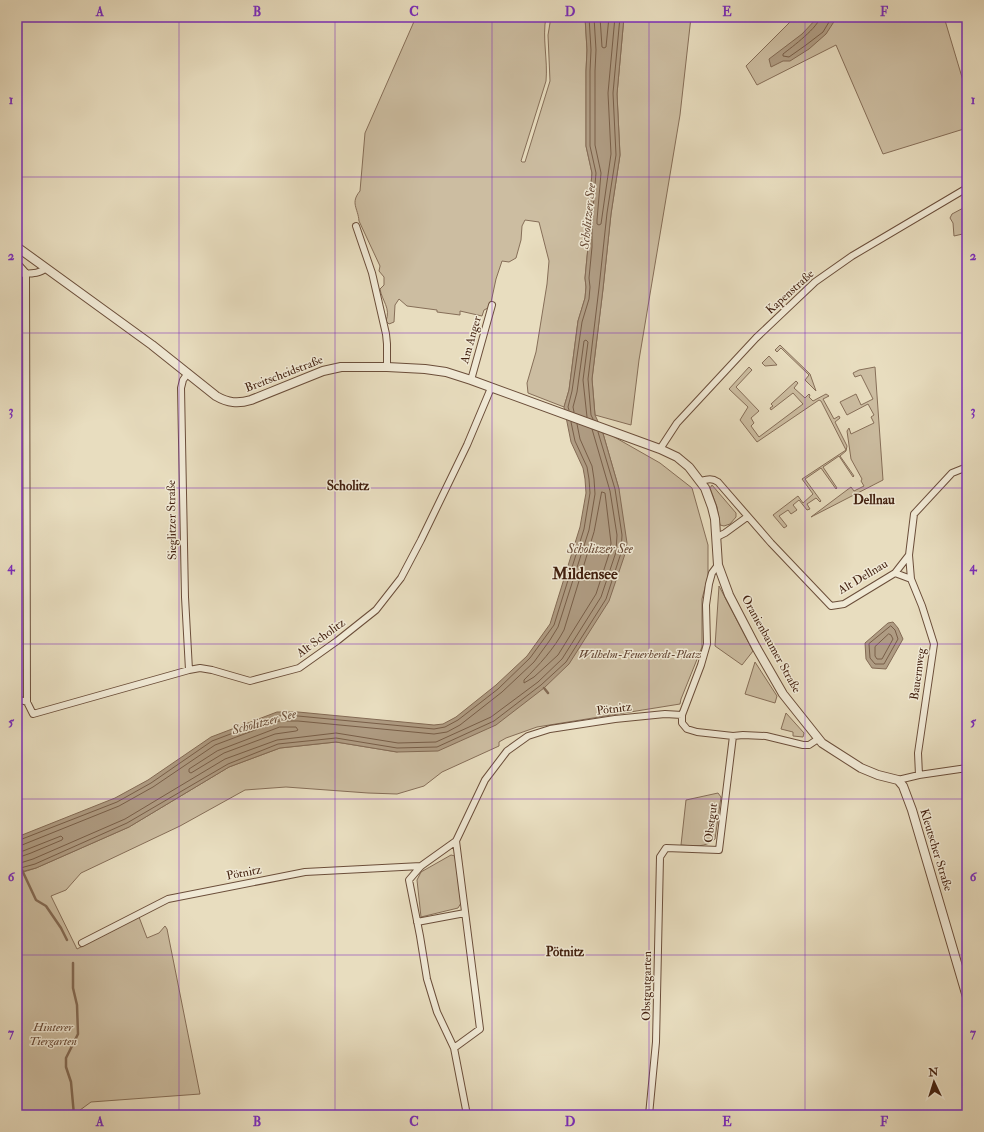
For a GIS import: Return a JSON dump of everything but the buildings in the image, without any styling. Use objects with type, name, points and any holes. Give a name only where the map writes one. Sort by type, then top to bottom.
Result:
[{"type":"street","name":"Kapenstraße","points":[[660,449],[677,422],[756,338],[815,282],[852,256],[967,188]]},
{"type":"street","points":[[356,226],[372,273],[386,334],[387,367]]},
{"type":"street","name":"Breitscheidstraße","points":[[17,247],[152,345],[216,396],[227,401],[239,402],[251,400],[332,369],[387,367],[446,372],[660,449]]},
{"type":"street","points":[[17,263],[26,273],[27,702]]},
{"type":"street","points":[[17,274],[38,273],[46,268]]},
{"type":"street","name":"Am Anger","points":[[471,380],[492,305]]},
{"type":"street","name":"Sieglitzer Straße","points":[[188,373],[180,388],[185,597],[189,670]]},
{"type":"street","name":"Alt Scholitz","points":[[17,699],[27,702],[34,714],[200,668],[250,681],[299,668],[337,641],[376,610],[401,578],[467,445],[491,388]]},
{"type":"street","points":[[660,449],[677,457],[689,467],[705,488],[715,519],[717,537],[748,517]]},
{"type":"street","points":[[909,555],[914,514],[952,473],[967,466]]},
{"type":"street","name":"Alt Dellnau","points":[[700,481],[713,479],[718,482],[748,517],[831,606],[844,604],[895,573],[909,555]]},
{"type":"street","name":"Oranienbaumer Straße","points":[[717,537],[718,565],[730,596],[756,647],[783,694],[818,739],[831,750],[861,768],[878,775],[898,780],[919,775],[967,768]]},
{"type":"street","name":"Bauernweg","points":[[909,555],[911,579],[922,606],[934,644],[918,753],[919,775]]},
{"type":"street","points":[[718,565],[712,573],[706,605],[707,644],[701,666],[682,715],[682,723],[687,729],[697,732],[733,736],[766,736],[803,745],[809,745],[818,739]]},
{"type":"street","points":[[895,573],[911,579]]},
{"type":"street","name":"Pötnitz","points":[[467,1115],[454,1048],[437,1012],[427,979],[409,880],[420,866],[456,841],[485,780],[507,751],[528,736],[550,729],[616,719],[665,714],[682,715]]},
{"type":"street","name":"Obstgut","points":[[660,857],[666,848],[719,850],[733,736]]},
{"type":"street","name":"Kleutscher Straße","points":[[898,780],[903,786],[912,810],[967,997]]},
{"type":"street","points":[[454,1048],[480,1029],[456,841]]},
{"type":"street","name":"Obstgutgarten","points":[[649,1115],[656,1042],[660,857]]},
{"type":"street","name":"Pötnitz","points":[[82,943],[168,899],[305,872],[420,866]]},
{"type":"street","points":[[417,922],[465,913]]},
{"type":"green space","points":[[416,17],[546,17],[546,81],[521,161],[525,162],[550,81],[548,35],[551,17],[585,17],[587,50],[586,146],[592,173],[588,220],[588,247],[585,278],[586,287],[585,298],[578,321],[569,390],[564,407],[528,393],[527,383],[536,352],[547,284],[549,261],[539,222],[525,220],[522,226],[521,240],[516,258],[509,262],[502,261],[496,279],[490,307],[484,310],[482,316],[460,311],[460,315],[407,306],[399,299],[395,305],[394,322],[389,324],[386,321],[387,308],[380,289],[384,285],[384,277],[379,271],[380,266],[359,221],[355,206],[355,199],[360,191],[365,133]]},
{"type":"green space","points":[[624,17],[691,17],[680,115],[639,360],[631,425],[595,415],[592,379],[611,214],[620,155],[617,94]]},
{"type":"green space","points":[[795,17],[944,17],[967,94],[967,128],[883,154],[836,45],[757,85],[746,66]]},
{"type":"green space","points":[[967,206],[967,233],[954,236],[953,223],[950,218],[952,214]]},
{"type":"green space","points":[[780,345],[810,374],[816,391],[805,380],[809,375],[781,348],[777,352],[775,350]]},
{"type":"green space","points":[[769,356],[777,365],[765,366],[762,363]]},
{"type":"green space","points":[[749,367],[752,370],[736,387],[759,411],[751,418],[754,423],[751,426],[759,437],[803,404],[793,393],[771,410],[770,408],[773,406],[771,404],[796,381],[798,383],[794,388],[805,398],[809,394],[809,397],[813,401],[826,394],[829,396],[823,399],[834,419],[839,416],[840,418],[835,422],[847,446],[846,451],[840,456],[854,476],[853,477],[839,456],[823,467],[837,488],[836,489],[821,468],[805,479],[821,501],[820,502],[816,498],[807,504],[810,509],[807,510],[799,500],[793,505],[797,510],[791,514],[788,510],[779,516],[787,526],[784,528],[773,515],[798,496],[803,503],[813,494],[802,479],[846,450],[821,401],[819,400],[757,442],[740,420],[748,407],[729,389]]},
{"type":"green space","points":[[875,367],[883,480],[811,517],[851,487],[854,491],[864,486],[861,481],[862,479],[851,459],[847,431],[849,428],[851,434],[874,423],[871,417],[874,415],[868,404],[847,415],[840,402],[856,394],[861,405],[873,399],[861,375],[855,377],[853,373],[859,370]]},
{"type":"green space","points":[[602,430],[660,463],[692,488],[708,545],[708,576],[702,599],[702,647],[680,704],[537,727],[506,738],[499,742],[499,746],[442,772],[424,786],[397,794],[286,787],[245,790],[180,826],[81,873],[66,890],[51,896],[77,949],[139,917],[147,938],[159,933],[165,926],[167,929],[200,1094],[91,1102],[76,1113],[76,1115],[17,1115],[17,874],[36,868],[129,827],[229,767],[280,748],[336,742],[397,752],[544,688],[619,489]]},
{"type":"green space","points":[[712,485],[736,513],[736,517],[730,524],[724,526],[720,525],[717,507],[710,488]]},
{"type":"green space","points":[[719,586],[753,651],[742,665],[715,646]]},
{"type":"green space","points":[[755,662],[777,696],[775,703],[745,694]]},
{"type":"green space","points":[[786,713],[804,733],[803,737],[793,736],[793,732],[781,729]]},
{"type":"green space","points":[[718,793],[721,797],[715,839],[703,845],[681,845],[686,800]]},
{"type":"green space","points":[[451,855],[455,856],[461,903],[458,908],[421,917],[417,880],[421,872]]},
{"type":"water","name":"Scholitzer See","points":[[585,17],[624,17],[617,94],[620,155],[611,214],[592,379],[595,415],[602,430],[619,489],[627,543],[625,554],[609,601],[569,664],[544,688],[496,725],[438,751],[397,752],[336,742],[280,748],[229,767],[129,827],[36,868],[17,873],[17,837],[115,798],[148,780],[211,737],[277,712],[298,712],[434,725],[443,724],[456,717],[496,685],[527,656],[550,624],[580,527],[586,493],[583,468],[571,442],[564,407],[569,390],[578,321],[585,298],[586,287],[585,278],[588,247],[588,220],[592,173],[586,146],[587,50]]},
{"type":"water","points":[[818,17],[837,17],[826,34],[809,49],[790,61],[783,61],[771,67],[769,59],[802,34]]},
{"type":"water","points":[[893,622],[898,628],[903,639],[886,669],[872,668],[866,659],[865,643],[888,623]]},
{"type":"waterway","points":[[544,688],[548,693]]},
{"type":"waterway","points":[[22,870],[36,900],[46,906],[61,928],[67,940]]},
{"type":"waterway","points":[[73,963],[73,988],[77,1005],[78,1034],[66,1058],[66,1067],[71,1082],[74,1115]]},
{"type":"district","name":"Scholitz","points":[[348,486]]},
{"type":"district","name":"Dellnau","points":[[874,500]]},
{"type":"district","name":"Mildensee","points":[[585,574]]},
{"type":"district","name":"Pötnitz","points":[[565,952]]},
{"type":"park label","name":"Wilhelm-Feuerherdt-Platz","points":[[640,654]]},
{"type":"park label","name":"Hinterer Tiergarten","points":[[53,1034]]}]
